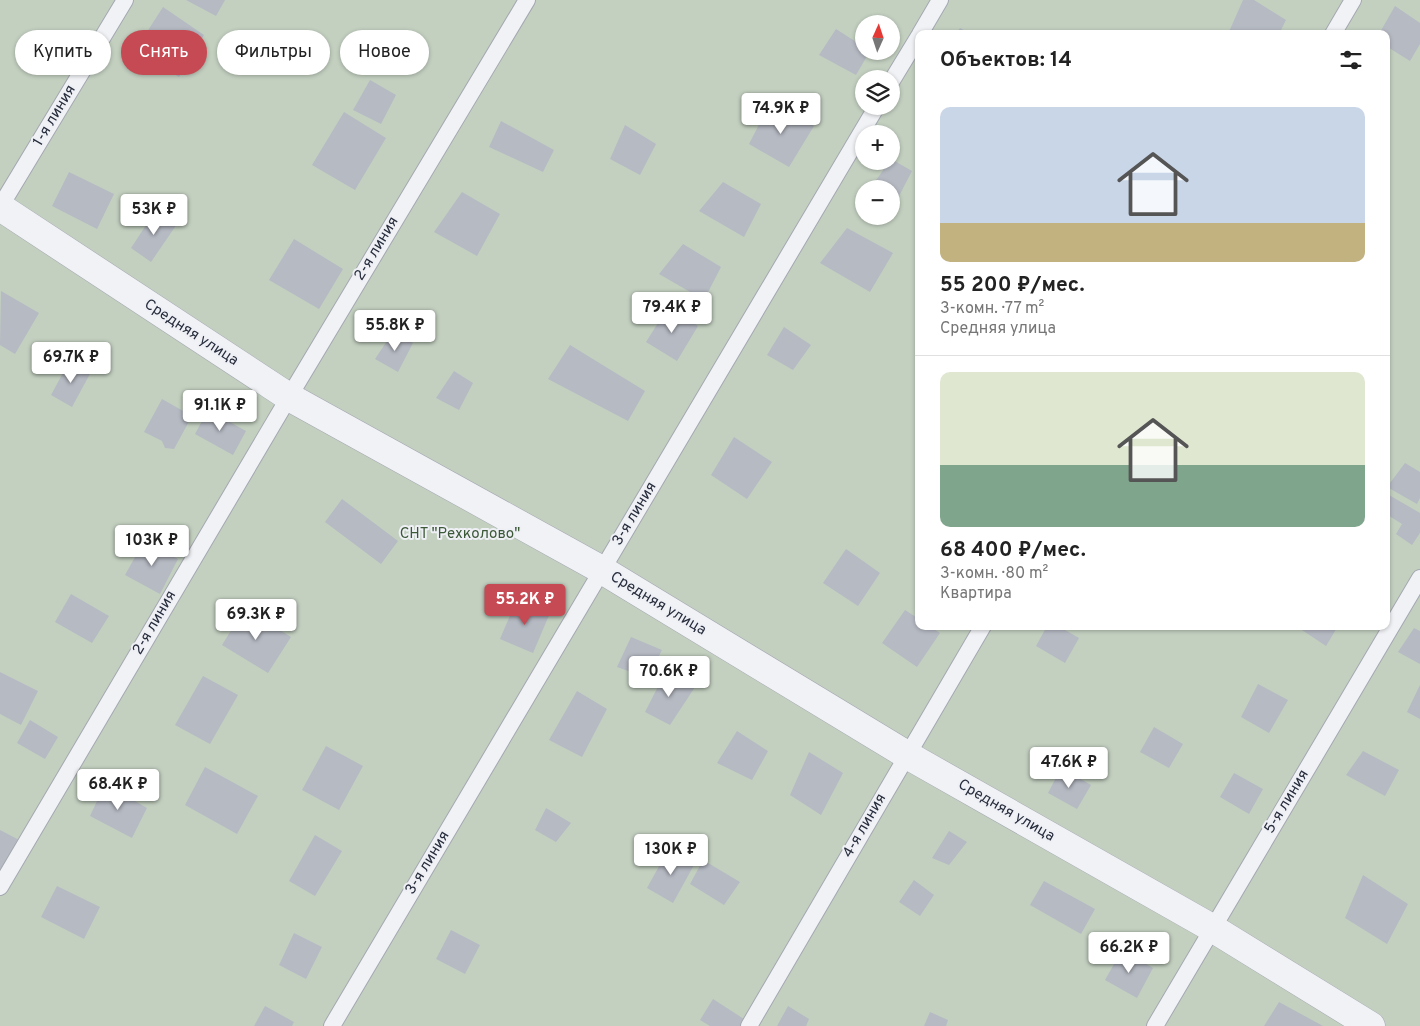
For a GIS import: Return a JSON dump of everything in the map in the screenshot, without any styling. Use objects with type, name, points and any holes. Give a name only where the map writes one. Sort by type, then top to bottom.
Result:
[{"type":"street","name":"Средняя улица","points":[[0,207],[289,397],[602,570],[907,755],[1212,928],[1371,1026]]},
{"type":"lane","name":"1-я линия","points":[[0,207],[125,0]]},
{"type":"lane","name":"2-я линия","points":[[0,887],[289,397],[527,0]]},
{"type":"lane","points":[[922,30],[940,0]]},
{"type":"lane","points":[[1335,30],[1353,0]]},
{"type":"lane","points":[[898,70],[915,42]]},
{"type":"lane","name":"3-я линия","points":[[332,1026],[872,115]]},
{"type":"lane","name":"5-я линия","points":[[1390,628],[1420,578]]},
{"type":"lane","name":"4-я линия","points":[[749,1026],[981,630]]},
{"type":"lane","name":"5-я линия","points":[[1155,1026],[1389,630]]},
{"type":"green space","name":"СНТ \"Рехколово\"","points":[[0,0],[1420,0],[1420,1026],[0,1026]]},
{"type":"building","points":[[186,0],[225,0],[216,16]]},
{"type":"building","points":[[1243,0],[1254,0],[1286,20],[1281,30],[1230,30]]},
{"type":"building","points":[[1395,6],[1420,23],[1420,44],[1410,61],[1390,48],[1390,30],[1381,30]]},
{"type":"building","points":[[163,7],[197,30],[148,30]]},
{"type":"building","points":[[836,29],[855,41],[855,60],[865,60],[859,70],[855,70],[855,74],[819,55]]},
{"type":"building","points":[[370,80],[396,95],[381,124],[353,110]]},
{"type":"building","points":[[770,103],[814,126],[789,167],[749,144]]},
{"type":"building","points":[[344,112],[386,138],[355,190],[312,165]]},
{"type":"building","points":[[501,121],[554,150],[543,172],[489,147]]},
{"type":"building","points":[[625,125],[656,144],[640,175],[610,159]]},
{"type":"building","points":[[900,164],[912,171],[900,194],[900,180],[876,180],[883,170],[900,170]]},
{"type":"building","points":[[69,172],[114,194],[97,229],[52,206]]},
{"type":"building","points":[[723,182],[761,204],[744,237],[699,211]]},
{"type":"building","points":[[462,192],[500,214],[477,256],[434,232]]},
{"type":"building","points":[[156,210],[177,224],[151,262],[131,248]]},
{"type":"building","points":[[847,228],[893,253],[870,292],[820,263]]},
{"type":"building","points":[[294,239],[343,269],[319,309],[269,280]]},
{"type":"building","points":[[683,244],[721,267],[704,300],[659,274]]},
{"type":"building","points":[[1,291],[39,313],[15,354],[0,345]]},
{"type":"building","points":[[668,307],[698,326],[677,361],[646,342]]},
{"type":"building","points":[[784,327],[811,345],[793,370],[767,355]]},
{"type":"building","points":[[393,332],[413,343],[398,372],[375,359]]},
{"type":"building","points":[[570,345],[645,391],[628,421],[548,379]]},
{"type":"building","points":[[70,360],[91,372],[72,407],[51,395]]},
{"type":"building","points":[[454,371],[473,383],[459,410],[436,398]]},
{"type":"building","points":[[162,399],[192,416],[174,449],[165,448],[162,441],[144,432]]},
{"type":"building","points":[[208,410],[246,431],[233,455],[195,434]]},
{"type":"building","points":[[734,437],[772,462],[747,499],[711,475]]},
{"type":"building","points":[[1405,463],[1420,472],[1420,498],[1417,504],[1390,489],[1390,483]]},
{"type":"building","points":[[1390,496],[1420,513],[1420,533],[1412,545],[1396,534],[1402,524],[1390,516]]},
{"type":"building","points":[[342,499],[398,541],[381,564],[325,522]]},
{"type":"building","points":[[144,541],[178,559],[160,594],[125,575]]},
{"type":"building","points":[[846,549],[880,573],[858,606],[823,583]]},
{"type":"building","points":[[71,594],[109,616],[92,643],[55,622]]},
{"type":"building","points":[[517,599],[550,613],[533,653],[500,639]]},
{"type":"building","points":[[245,608],[291,637],[268,673],[222,645]]},
{"type":"building","points":[[905,610],[915,616],[915,630],[935,630],[940,633],[917,667],[882,643]]},
{"type":"building","points":[[1414,628],[1420,631],[1420,664],[1398,652]]},
{"type":"building","points":[[1045,630],[1065,630],[1079,638],[1065,663],[1036,646]]},
{"type":"building","points":[[1302,630],[1336,630],[1326,646]]},
{"type":"building","points":[[631,637],[662,650],[648,678],[617,667]]},
{"type":"building","points":[[667,669],[695,687],[670,725],[645,712]]},
{"type":"building","points":[[0,672],[38,691],[21,725],[0,714]]},
{"type":"building","points":[[203,676],[238,695],[210,744],[175,725]]},
{"type":"building","points":[[1258,684],[1288,700],[1269,733],[1241,717]]},
{"type":"building","points":[[1420,685],[1420,719],[1407,712]]},
{"type":"building","points":[[577,691],[607,709],[582,757],[549,740]]},
{"type":"building","points":[[30,720],[58,737],[45,759],[17,743]]},
{"type":"building","points":[[1154,727],[1183,744],[1169,768],[1140,752]]},
{"type":"building","points":[[737,731],[768,751],[752,780],[717,763]]},
{"type":"building","points":[[326,746],[363,766],[339,810],[302,790]]},
{"type":"building","points":[[1363,751],[1399,770],[1385,796],[1346,775]]},
{"type":"building","points":[[809,752],[843,773],[821,815],[790,795]]},
{"type":"building","points":[[205,767],[258,796],[237,834],[185,805]]},
{"type":"building","points":[[1061,768],[1091,785],[1077,809],[1048,793]]},
{"type":"building","points":[[1234,773],[1263,789],[1249,814],[1220,797]]},
{"type":"building","points":[[105,784],[147,808],[132,838],[90,816]]},
{"type":"building","points":[[546,808],[571,823],[556,842],[535,830]]},
{"type":"building","points":[[0,830],[21,841],[0,874]]},
{"type":"building","points":[[949,831],[967,842],[949,865],[932,858]]},
{"type":"building","points":[[315,835],[342,851],[315,896],[289,881]]},
{"type":"building","points":[[668,850],[694,865],[673,903],[647,888]]},
{"type":"building","points":[[703,860],[740,882],[724,905],[690,884]]},
{"type":"building","points":[[1363,875],[1408,904],[1387,944],[1345,918]]},
{"type":"building","points":[[914,880],[934,895],[920,916],[899,902]]},
{"type":"building","points":[[1044,881],[1095,909],[1081,934],[1030,905]]},
{"type":"building","points":[[57,886],[100,907],[84,939],[41,917]]},
{"type":"building","points":[[451,930],[480,945],[465,974],[436,959]]},
{"type":"building","points":[[294,933],[322,947],[306,979],[279,965]]},
{"type":"building","points":[[1122,950],[1153,968],[1137,998],[1105,980]]},
{"type":"building","points":[[713,999],[747,1021],[743,1026],[710,1026],[700,1020]]},
{"type":"building","points":[[1279,1002],[1323,1026],[1264,1026]]},
{"type":"building","points":[[265,1006],[294,1022],[292,1026],[254,1026]]},
{"type":"building","points":[[788,1006],[809,1019],[806,1026],[777,1026]]},
{"type":"building","points":[[930,1012],[948,1020],[946,1026],[924,1026]]}]
